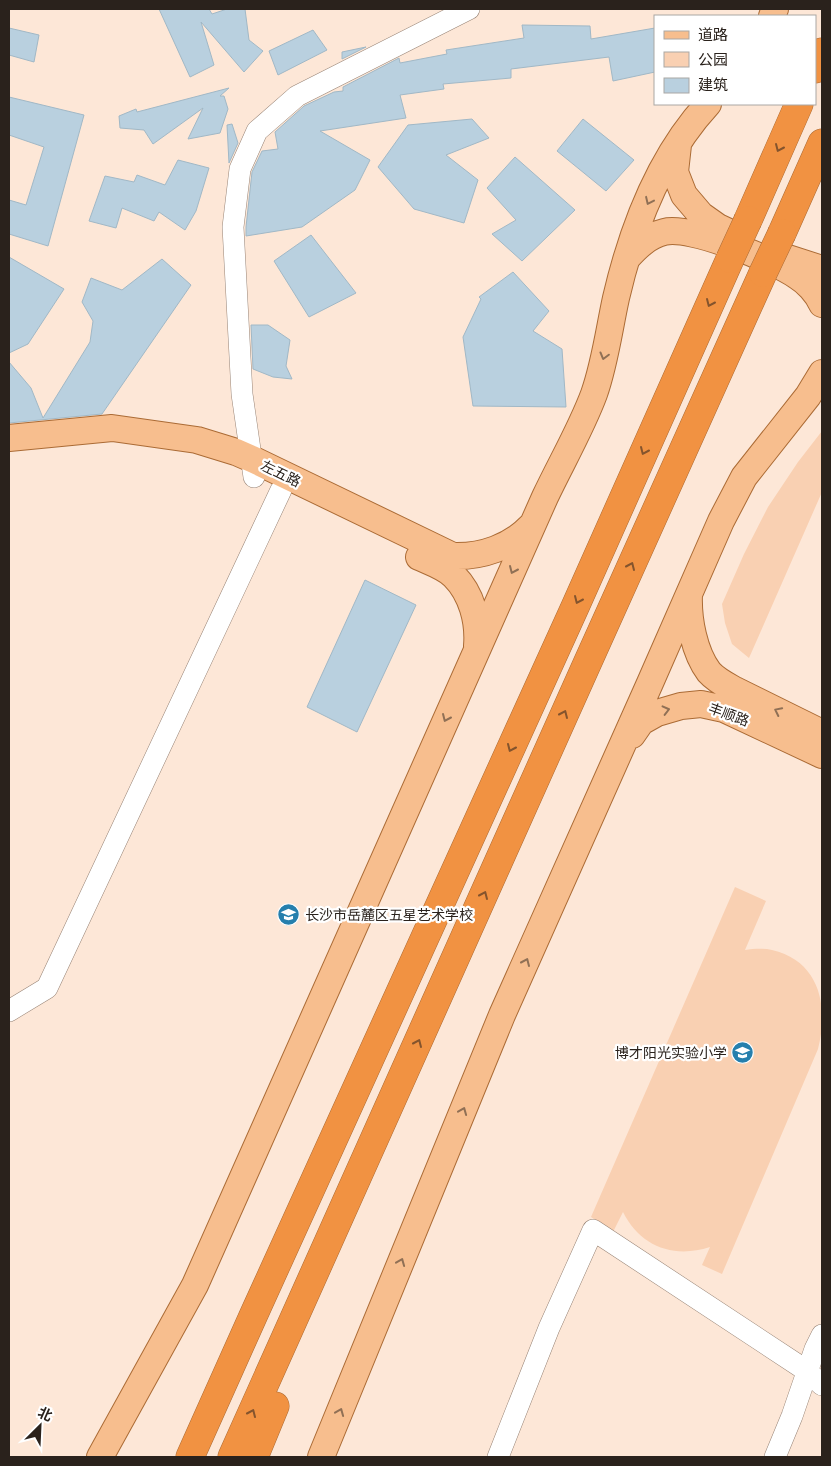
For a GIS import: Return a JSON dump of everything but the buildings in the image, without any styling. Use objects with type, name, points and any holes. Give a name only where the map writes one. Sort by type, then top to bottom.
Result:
[{"type":"highway","points":[[816,67],[822,52]]},
{"type":"highway","points":[[190,1457],[571,616],[799,105]]},
{"type":"highway","points":[[232,1457],[822,143]]},
{"type":"highway","points":[[254,1457],[367,1178],[398,1088]]},
{"type":"highway","points":[[179,1457],[254,1314]]},
{"type":"main road","points":[[100,1457],[195,1285],[533,523],[594,394],[626,260],[639,220],[678,141],[707,105]]},
{"type":"main road","points":[[678,141],[675,172],[684,195],[701,215],[718,227],[786,258],[822,269]]},
{"type":"main road","points":[[626,260],[638,246],[650,237],[665,231],[681,231],[696,234],[716,240],[785,269],[808,284],[822,304]]},
{"type":"main road","points":[[321,1457],[502,1016],[721,521],[744,478],[808,396],[821,373]]},
{"type":"main road","name":"左五路","points":[[9,438],[112,428],[197,440],[236,452],[253,468],[282,490],[438,566],[454,576],[466,593],[475,615],[478,632],[476,652]]},
{"type":"main road","name":"左五路","points":[[9,452],[80,445],[128,446],[183,454],[220,464],[253,468],[453,556],[466,556],[502,547],[524,534],[533,523]]},
{"type":"main road","points":[[689,591],[689,606],[694,638],[709,672],[722,683],[822,733]]},
{"type":"main road","name":"丰顺路","points":[[619,754],[641,722],[657,712],[681,706],[701,704],[724,709],[822,756]]},
{"type":"street","points":[[253,468],[242,394],[233,227],[240,169],[257,131],[297,96],[469,9]]},
{"type":"street","points":[[9,1011],[47,988],[282,490]]},
{"type":"street","points":[[498,1457],[549,1328],[593,1230],[807,1370],[822,1385]]},
{"type":"street","points":[[775,1457],[822,1334]]},
{"type":"green space","points":[[822,431],[822,492],[749,658],[732,644],[725,623],[722,604],[744,554],[768,507],[798,462]]},
{"type":"green space","points":[[735,887],[766,901],[745,950],[772,950],[788,956],[801,964],[811,975],[817,988],[821,1002],[822,1017],[818,1049],[722,1274],[702,1265],[710,1247],[683,1251],[659,1247],[639,1234],[623,1212],[613,1232],[591,1217]]},
{"type":"place","name":"长沙市岳麓区五星艺术学校","points":[[289,914]]},
{"type":"place","name":"博才阳光实验小学","points":[[743,1052]]}]
